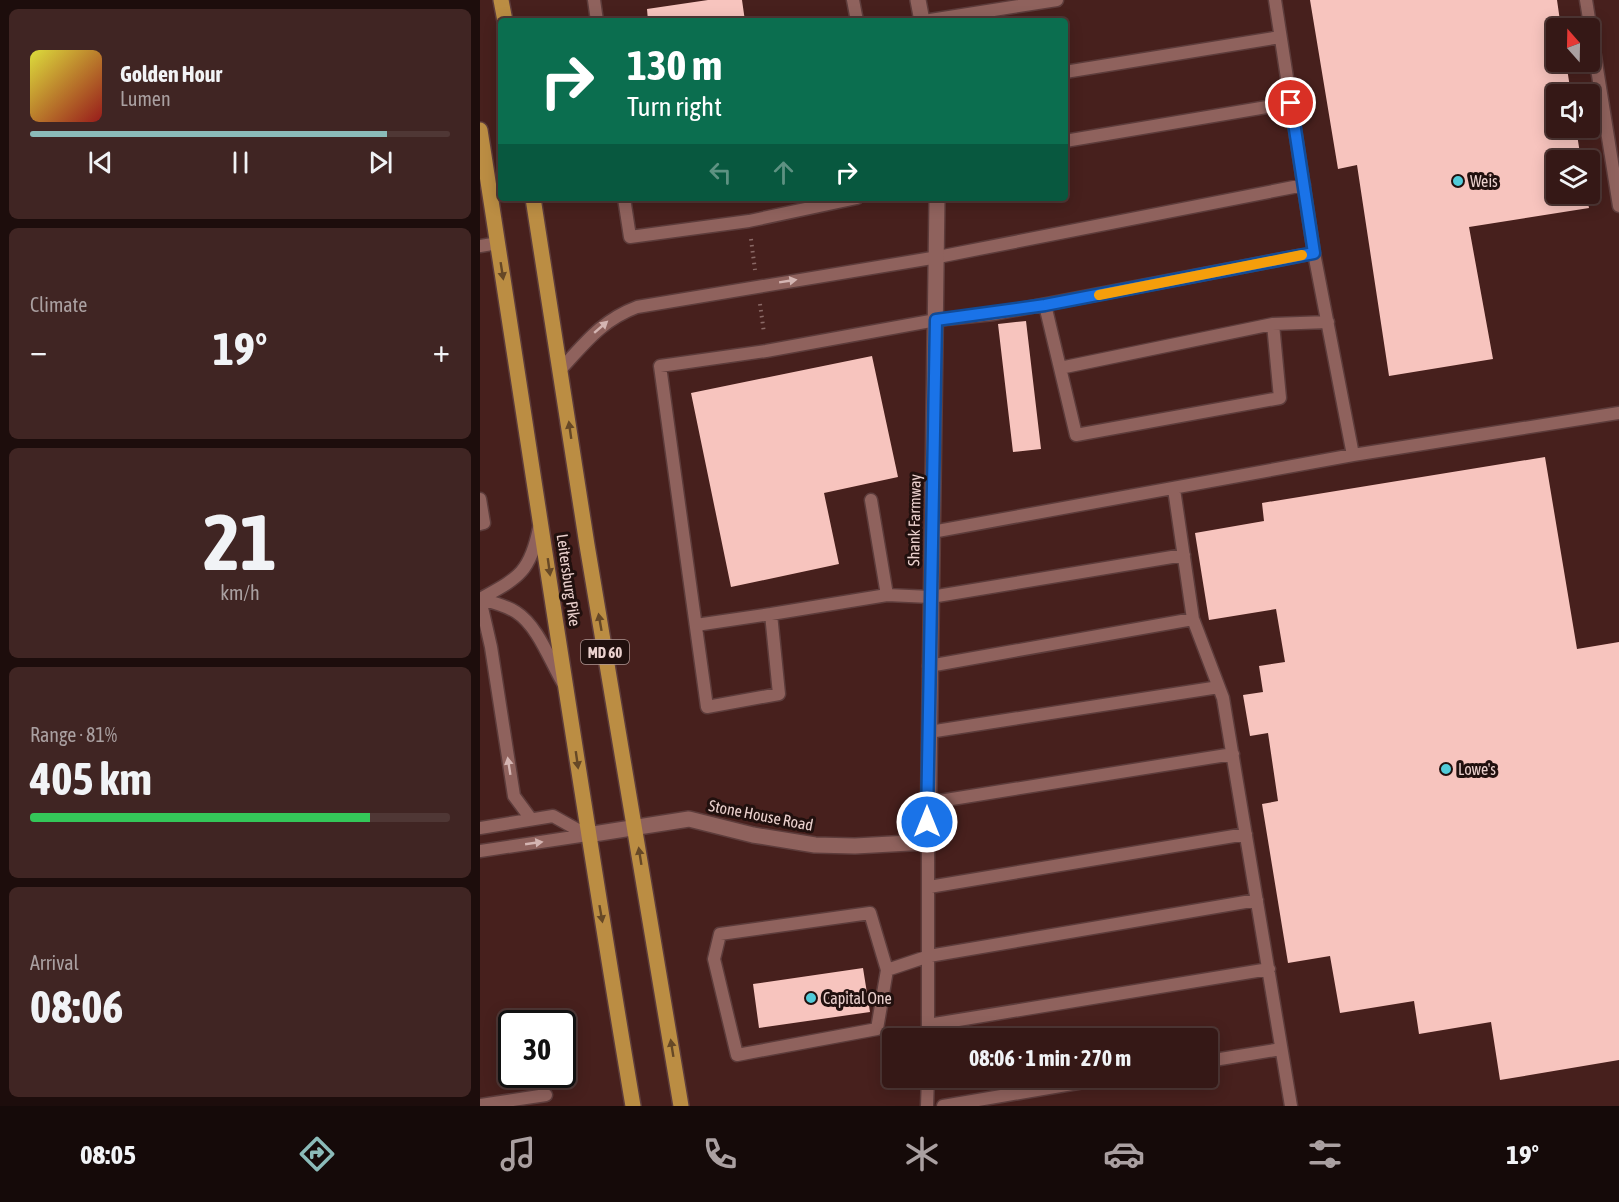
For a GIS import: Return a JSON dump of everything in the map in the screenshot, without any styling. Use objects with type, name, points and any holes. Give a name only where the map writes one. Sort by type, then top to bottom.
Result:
[{"type":"main road","points":[[501,0],[504,18]]},
{"type":"main road","name":"Leitersburg Pike","points":[[480,130],[483,172],[498,243],[541,515],[587,835],[633,1106]]},
{"type":"main road","name":"Leitersburg Pike","points":[[533,201],[587,545],[681,1106]]},
{"type":"street","points":[[918,0],[922,18]]},
{"type":"street","name":"Shank Farmway","points":[[928,842],[937,201]]},
{"type":"street","name":"Stone House Road","points":[[587,835],[689,819],[753,835],[815,845],[855,846],[928,842]]},
{"type":"lane","points":[[594,0],[597,18]]},
{"type":"lane","points":[[853,0],[856,18]]},
{"type":"lane","points":[[934,18],[983,5],[1057,0]]},
{"type":"lane","points":[[1275,0],[1314,253],[1353,454]]},
{"type":"lane","points":[[1586,0],[1619,206]]},
{"type":"lane","points":[[1068,72],[1280,37]]},
{"type":"lane","points":[[1068,140],[1291,103]]},
{"type":"lane","points":[[561,369],[615,315],[637,307],[938,257],[1304,185]]},
{"type":"lane","points":[[624,201],[630,237],[749,221],[843,201]]},
{"type":"lane","points":[[480,246],[498,243]]},
{"type":"lane","points":[[771,614],[779,694],[707,707],[660,366],[766,351],[936,320],[1045,305],[1314,253]]},
{"type":"lane","points":[[1045,305],[1076,435],[1280,398],[1273,324]]},
{"type":"lane","points":[[1060,368],[1273,324],[1328,322]]},
{"type":"lane","points":[[932,532],[1174,489],[1353,454],[1619,413]]},
{"type":"lane","points":[[1174,489],[1193,619],[1219,687],[1233,754],[1291,1106]]},
{"type":"lane","points":[[480,499],[484,523],[480,524]]},
{"type":"lane","points":[[871,500],[887,595]]},
{"type":"lane","points":[[480,599],[512,581],[523,570],[534,553],[541,515]]},
{"type":"lane","points":[[696,625],[887,595],[932,597],[1184,555]]},
{"type":"lane","points":[[480,599],[506,606],[524,618],[535,633],[566,689]]},
{"type":"lane","points":[[480,599],[491,647],[513,791],[517,802],[531,819]]},
{"type":"lane","points":[[929,666],[1193,619]]},
{"type":"lane","points":[[929,732],[1219,687]]},
{"type":"lane","points":[[927,803],[1233,754]]},
{"type":"lane","points":[[480,828],[553,816],[587,835]]},
{"type":"lane","points":[[929,887],[1246,834]]},
{"type":"lane","points":[[480,851],[587,835]]},
{"type":"lane","points":[[928,842],[928,1028]]},
{"type":"lane","points":[[887,970],[929,956],[1257,900]]},
{"type":"lane","points":[[870,914],[887,970],[877,1029],[736,1055],[714,959],[720,934],[870,914]]},
{"type":"lane","points":[[950,1028],[1269,969]]},
{"type":"lane","points":[[1218,1059],[1281,1048]]},
{"type":"lane","points":[[927,1106],[928,1088]]},
{"type":"lane","points":[[943,1106],[1049,1088]]},
{"type":"lane","points":[[480,1105],[546,1095]]},
{"type":"building","points":[[708,0],[742,0],[745,18],[648,18],[647,9]]},
{"type":"building","name":"Weis","points":[[1310,0],[1557,0],[1560,18],[1546,18],[1546,72],[1568,72],[1569,84],[1546,84],[1546,138],[1578,138],[1579,150],[1546,150],[1546,204],[1588,204],[1589,208],[1469,227],[1493,359],[1389,376],[1357,165],[1338,169]]},
{"type":"building","points":[[1026,321],[1041,449],[1013,452],[998,324]]},
{"type":"building","points":[[872,356],[898,477],[824,493],[839,564],[731,587],[691,393]]},
{"type":"building","name":"Lowe's","points":[[1545,457],[1577,649],[1619,642],[1619,1060],[1500,1080],[1491,1022],[1419,1034],[1414,1001],[1340,1013],[1330,956],[1288,963],[1262,804],[1278,801],[1268,733],[1250,736],[1243,695],[1263,692],[1259,666],[1285,662],[1276,609],[1209,620],[1195,533],[1264,521],[1262,503]]},
{"type":"building","name":"Capital One","points":[[863,968],[870,1012],[759,1028],[753,984]]},
{"type":"slow traffic","points":[[1099,295],[1302,255]]},
{"type":"place","name":"Weis","points":[[1458,181]]},
{"type":"place","name":"Lowe's","points":[[1446,769]]},
{"type":"place","name":"Capital One","points":[[811,998]]},
{"type":"route","points":[[927,822],[936,320],[994,314],[1045,305],[1314,253],[1291,103]]}]
